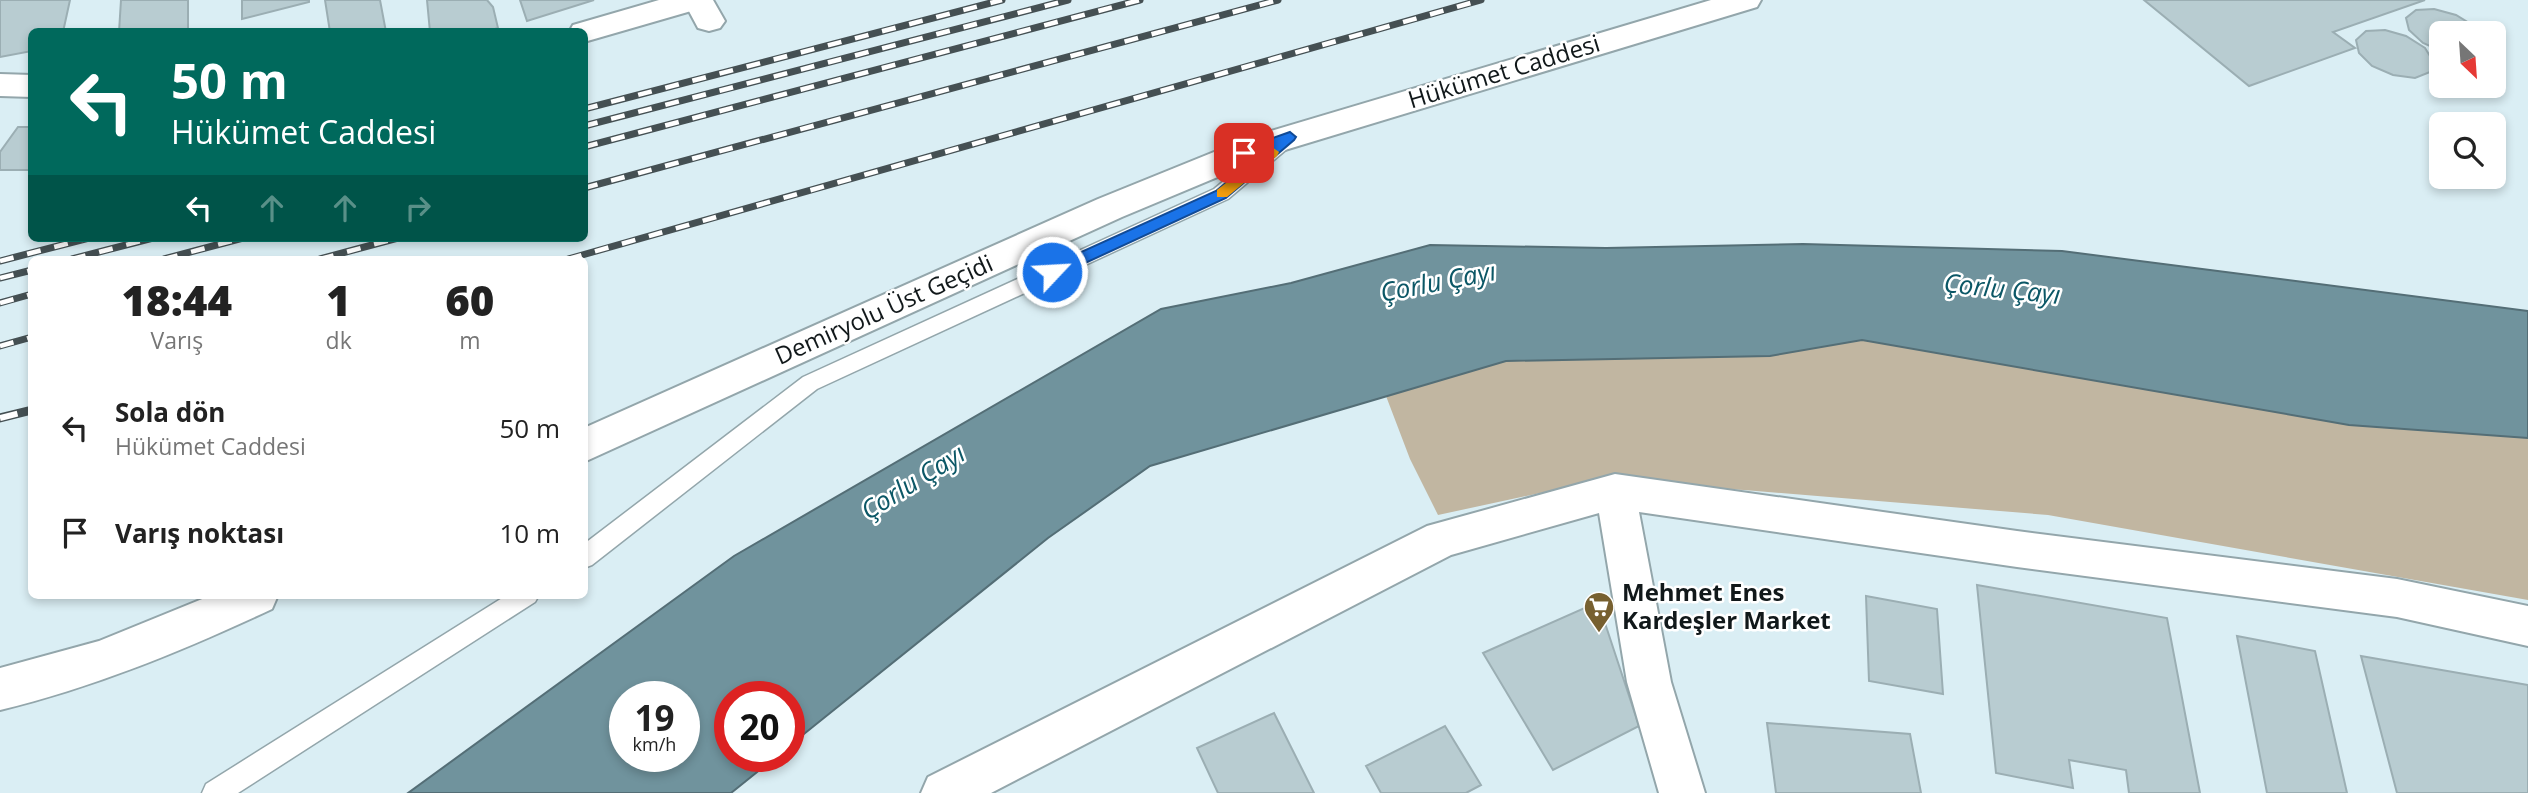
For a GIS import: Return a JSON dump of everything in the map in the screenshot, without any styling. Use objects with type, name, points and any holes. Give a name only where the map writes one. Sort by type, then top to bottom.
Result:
[{"type":"street","name":"Hükümet Caddesi","points":[[1276,141],[1746,0]]},
{"type":"street","points":[[588,31],[700,7]]},
{"type":"street","points":[[0,85],[28,86]]},
{"type":"street","name":"Demiryolu Üst Geçidi","points":[[588,444],[1110,208],[1276,141]]},
{"type":"street","points":[[944,793],[1442,539],[1615,491],[2017,548],[2397,597],[2528,626]]},
{"type":"street","points":[[1615,491],[1649,681],[1682,793]]},
{"type":"street","points":[[0,689],[54,678],[114,657],[248,599]]},
{"type":"lane","points":[[588,555],[810,383],[1221,194],[1276,141]]},
{"type":"lane","points":[[215,793],[521,599]]},
{"type":"shaded area","points":[[1862,340],[2349,425],[2528,438],[2528,600],[2048,515],[1744,490],[1591,482],[1438,515],[1410,459],[1386,396],[1506,361],[1770,356]]},
{"type":"water","name":"Çorlu Çayı","points":[[1803,244],[2062,251],[2528,311],[2528,438],[2349,425],[1862,340],[1770,356],[1506,361],[1150,466],[1048,538],[805,733],[805,681],[714,681],[714,772],[757,772],[731,793],[408,793],[734,556],[1161,309],[1291,283],[1430,245],[1606,248]]},
{"type":"building","points":[[0,0],[70,0],[64,28],[28,28],[28,52],[0,57]]},
{"type":"building","points":[[121,0],[188,0],[188,28],[119,28]]},
{"type":"building","points":[[242,0],[309,0],[309,2],[242,19]]},
{"type":"building","points":[[325,0],[380,0],[385,28],[329,28]]},
{"type":"building","points":[[427,0],[487,0],[493,7],[498,28],[430,28]]},
{"type":"building","points":[[520,0],[594,0],[527,21]]},
{"type":"building","points":[[2144,0],[2425,0],[2333,32],[2355,48],[2249,86]]},
{"type":"building","points":[[2434,9],[2456,15],[2466,21],[2429,21],[2429,46],[2409,30],[2406,18],[2416,10]]},
{"type":"building","points":[[2385,30],[2406,36],[2425,48],[2429,54],[2429,72],[2415,78],[2393,75],[2372,66],[2359,53],[2356,40],[2366,31]]},
{"type":"building","points":[[18,127],[28,127],[28,170],[0,170],[0,152]]},
{"type":"building","points":[[1977,585],[2167,618],[2200,793],[2129,793],[2126,770],[2069,760],[2073,788],[1996,773]]},
{"type":"building","points":[[1866,596],[1937,609],[1943,694],[1869,681]]},
{"type":"building","points":[[1598,602],[1639,726],[1553,770],[1483,653]]},
{"type":"building","points":[[2237,636],[2315,651],[2347,793],[2267,793]]},
{"type":"building","points":[[2361,656],[2528,685],[2528,793],[2397,793]]},
{"type":"building","points":[[1274,713],[1314,793],[1218,793],[1197,748]]},
{"type":"building","points":[[1767,723],[1910,734],[1921,793],[1776,793]]},
{"type":"building","points":[[1445,726],[1481,785],[1466,793],[1381,793],[1366,766]]},
{"type":"railway","points":[[588,108],[1002,0]]},
{"type":"railway","points":[[588,125],[1068,0]]},
{"type":"railway","points":[[588,146],[1140,0]]},
{"type":"railway","points":[[588,187],[1278,0]]},
{"type":"railway","points":[[579,256],[1481,0]]},
{"type":"railway","points":[[0,261],[74,242]]},
{"type":"railway","points":[[84,256],[138,242]]},
{"type":"railway","points":[[175,256],[228,242]]},
{"type":"railway","points":[[331,256],[383,242]]},
{"type":"railway","points":[[0,278],[28,271]]},
{"type":"railway","points":[[0,303],[28,295]]},
{"type":"railway","points":[[0,346],[28,338]]},
{"type":"railway","points":[[0,418],[28,411]]},
{"type":"slow traffic","points":[[1222,193],[1272,152]]},
{"type":"place","name":"Mehmet Enes Kardeşler Market","points":[[1599,634]]},
{"type":"route","points":[[1052,272],[1221,194],[1290,137],[1244,153]]}]
